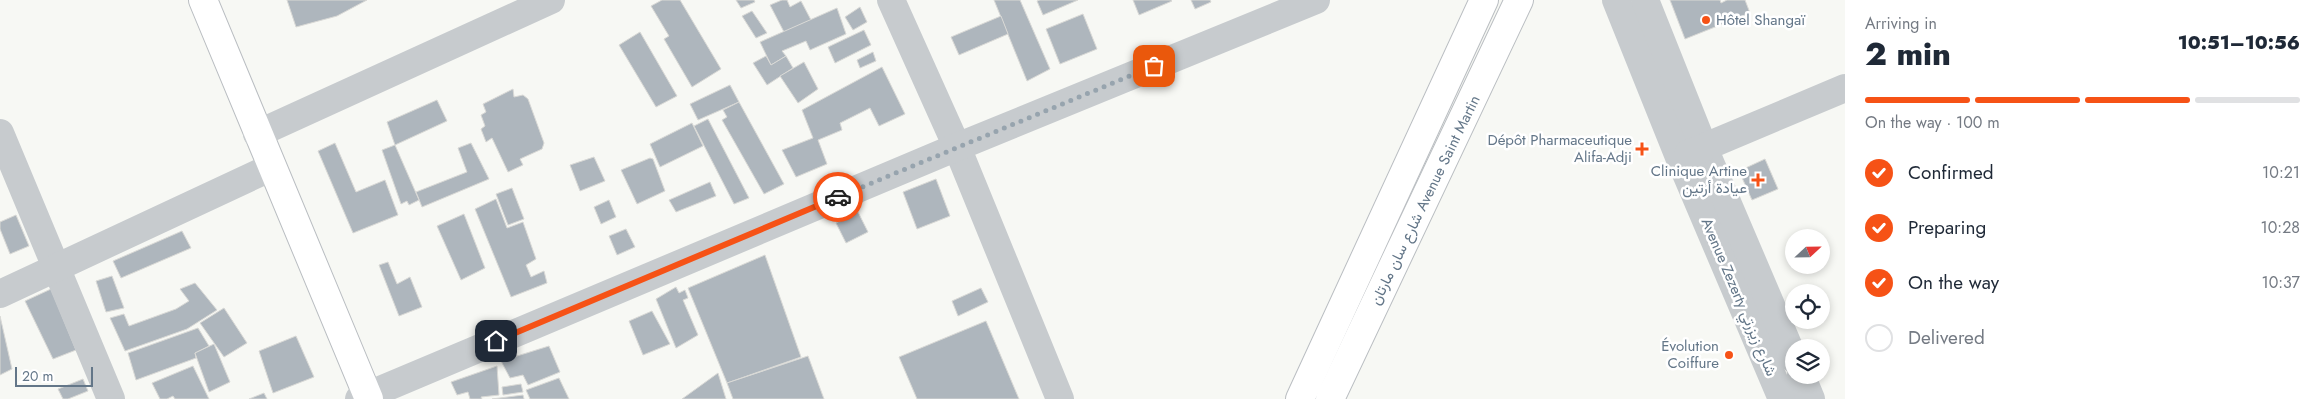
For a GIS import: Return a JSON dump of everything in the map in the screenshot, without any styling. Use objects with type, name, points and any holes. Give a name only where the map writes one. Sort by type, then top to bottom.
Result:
[{"type":"main road","points":[[203,0],[365,398]]},
{"type":"main road","name":"شارع سان مارتان Avenue Saint Martin","points":[[1300,399],[1484,0]]},
{"type":"main road","name":"شارع سان مارتان Avenue Saint Martin","points":[[1330,399],[1520,0]]},
{"type":"street","points":[[257,134],[551,0]]},
{"type":"street","points":[[891,0],[957,147],[1060,399]]},
{"type":"street","points":[[365,398],[957,147],[1316,0]]},
{"type":"street","name":"Avenue Zezerty شارع زيزرتي","points":[[1616,0],[1679,157],[1782,399]]},
{"type":"street","name":"Avenue Zezerty شارع زيزرتي","points":[[1645,0],[1704,148],[1785,339]]},
{"type":"street","points":[[1679,157],[1845,88]]},
{"type":"street","points":[[0,133],[58,268],[111,399]]},
{"type":"street","points":[[0,294],[272,167]]},
{"type":"street","name":"Avenue Zezerty شارع زيزرتي","points":[[1804,384],[1811,399]]},
{"type":"building","points":[[287,0],[367,0],[337,16],[296,27]]},
{"type":"building","points":[[662,0],[680,0],[721,69],[692,87],[664,39],[669,36],[651,6]]},
{"type":"building","points":[[736,0],[754,0],[755,2],[741,8]]},
{"type":"building","points":[[787,0],[790,7],[801,1],[811,20],[784,32],[770,5]]},
{"type":"building","points":[[994,0],[1020,0],[1050,69],[1027,81]]},
{"type":"building","points":[[1078,0],[1043,15],[1037,1]]},
{"type":"building","points":[[1133,0],[1171,0],[1172,1],[1139,15]]},
{"type":"building","points":[[1191,0],[1210,0],[1211,2],[1195,9]]},
{"type":"building","name":"Hôtel Shangaï","points":[[1670,0],[1720,0],[1721,3],[1727,0],[1745,0],[1750,13],[1685,39]]},
{"type":"building","points":[[860,7],[867,22],[853,30],[845,17]]},
{"type":"building","points":[[837,8],[846,34],[810,50],[806,41],[782,51],[786,56],[771,65],[760,42]]},
{"type":"building","points":[[752,11],[767,33],[756,38],[742,16]]},
{"type":"building","points":[[1083,14],[1097,49],[1060,64],[1046,29]]},
{"type":"building","points":[[1001,16],[1008,34],[959,55],[951,37]]},
{"type":"building","points":[[864,30],[871,45],[835,63],[828,47]]},
{"type":"building","points":[[640,32],[677,96],[656,107],[619,45]]},
{"type":"building","points":[[873,52],[876,61],[860,68],[857,60]]},
{"type":"building","points":[[766,56],[771,65],[786,56],[793,68],[767,85],[753,63]]},
{"type":"building","points":[[804,62],[818,89],[798,103],[780,76]]},
{"type":"building","points":[[882,67],[905,114],[879,126],[870,108],[840,123],[842,130],[818,140],[827,164],[796,177],[782,150],[813,138],[802,110]]},
{"type":"building","points":[[730,85],[739,102],[698,120],[690,104]]},
{"type":"building","points":[[513,89],[514,97],[523,95],[528,99],[544,143],[542,149],[520,159],[523,165],[508,172],[492,138],[486,142],[481,129],[485,126],[481,115],[486,112],[483,104]]},
{"type":"building","points":[[437,100],[447,121],[395,145],[387,122]]},
{"type":"building","points":[[739,102],[784,184],[764,194],[722,120],[727,117],[723,110]]},
{"type":"building","points":[[708,119],[749,198],[734,204],[694,126]]},
{"type":"building","points":[[692,123],[703,146],[660,167],[650,144]]},
{"type":"building","points":[[335,143],[356,192],[385,180],[398,215],[353,233],[318,151]]},
{"type":"building","points":[[471,143],[489,179],[422,207],[416,192],[467,172],[458,148]]},
{"type":"building","points":[[395,145],[419,200],[409,205],[407,201],[401,204],[382,150]]},
{"type":"building","points":[[594,157],[605,181],[580,191],[570,165]]},
{"type":"building","points":[[650,158],[653,159],[665,191],[637,204],[621,170]]},
{"type":"building","name":"Clinique Artine عيادة أرتين","points":[[1765,159],[1778,189],[1752,200],[1739,171]]},
{"type":"building","points":[[936,179],[950,216],[917,229],[903,192]]},
{"type":"building","points":[[710,182],[716,196],[676,212],[669,200]]},
{"type":"building","points":[[512,188],[524,219],[508,225],[496,194]]},
{"type":"building","points":[[496,199],[507,228],[523,222],[536,259],[526,265],[531,277],[544,271],[547,283],[511,297],[475,209]]},
{"type":"building","points":[[609,200],[616,217],[601,224],[594,207]]},
{"type":"building","points":[[858,212],[868,232],[846,243],[836,223]]},
{"type":"building","points":[[464,214],[485,268],[461,280],[437,226]]},
{"type":"building","points":[[16,215],[29,246],[10,254],[0,229],[0,222]]},
{"type":"building","points":[[626,229],[635,247],[617,255],[609,236]]},
{"type":"building","points":[[182,231],[191,248],[121,278],[113,261]]},
{"type":"building","points":[[765,255],[801,357],[727,383],[688,288]]},
{"type":"building","points":[[388,262],[397,284],[410,277],[422,307],[399,316],[379,265]]},
{"type":"building","points":[[112,276],[124,308],[106,312],[96,281]]},
{"type":"building","points":[[195,283],[217,310],[187,329],[125,351],[110,318],[124,314],[129,326],[176,309],[189,301],[180,289]]},
{"type":"building","points":[[676,287],[679,293],[685,290],[688,298],[683,300],[698,335],[676,348],[656,299]]},
{"type":"building","points":[[981,288],[988,302],[958,316],[952,301]]},
{"type":"building","points":[[51,289],[76,350],[53,359],[25,301]]},
{"type":"building","points":[[224,308],[247,343],[224,357],[200,323]]},
{"type":"building","points":[[652,311],[670,344],[643,355],[629,321]]},
{"type":"building","points":[[0,316],[12,369],[0,375]]},
{"type":"building","points":[[986,321],[1019,399],[917,399],[899,357]]},
{"type":"building","points":[[198,328],[209,346],[195,353],[196,358],[136,380],[128,353]]},
{"type":"building","points":[[296,336],[314,377],[273,393],[259,351]]},
{"type":"building","points":[[214,344],[230,382],[209,392],[195,353]]},
{"type":"building","points":[[549,346],[560,372],[528,385],[523,375],[510,378],[501,361]]},
{"type":"building","points":[[808,356],[824,399],[733,399],[727,383]]},
{"type":"building","points":[[193,366],[209,399],[175,399],[173,396],[167,399],[160,399],[152,383]]},
{"type":"building","points":[[497,366],[499,395],[481,397],[482,399],[470,399],[468,392],[457,395],[451,382]]},
{"type":"building","points":[[718,373],[726,399],[682,399]]},
{"type":"building","points":[[559,378],[569,399],[530,399],[526,390]]},
{"type":"building","points":[[83,379],[88,391],[68,399],[63,399],[58,389]]},
{"type":"building","points":[[521,384],[523,392],[503,395],[502,387]]},
{"type":"building","points":[[264,393],[267,399],[249,399]]},
{"type":"building","points":[[523,395],[524,399],[492,399]]},
{"type":"way so far","points":[[838,197],[1154,66]]},
{"type":"place","name":"Hôtel Shangaï","points":[[1706,20]]},
{"type":"place","name":"Dépôt Pharmaceutique Alifa-Adji","points":[[1642,149]]},
{"type":"place","name":"Clinique Artine عيادة أرتين","points":[[1758,180]]},
{"type":"place","name":"Évolution Coiffure","points":[[1729,355]]},
{"type":"route","points":[[496,341],[838,197]]}]
